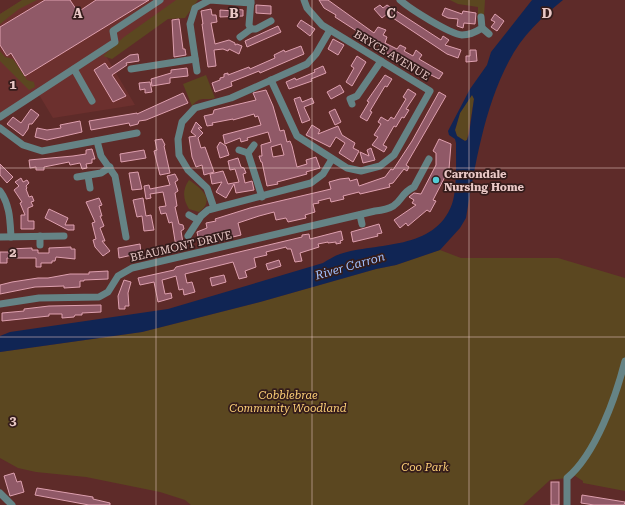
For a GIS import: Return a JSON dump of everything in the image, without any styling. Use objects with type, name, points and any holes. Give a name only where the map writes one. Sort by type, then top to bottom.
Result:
[{"type":"street","points":[[0,117],[115,42],[113,31],[160,0]]},
{"type":"street","points":[[197,71],[190,24],[195,8],[210,0],[251,2],[249,25],[251,28]]},
{"type":"street","name":"BRYCE AVENUE","points":[[271,80],[297,136],[347,168],[361,171],[380,166],[394,155],[430,91],[330,30],[315,17],[304,0]]},
{"type":"street","points":[[400,0],[454,33],[466,35],[482,28]]},
{"type":"street","points":[[481,17],[482,28],[489,34]]},
{"type":"street","points":[[240,37],[251,28],[256,28],[271,21]]},
{"type":"street","points":[[214,208],[207,188],[188,170],[179,155],[178,139],[182,122],[195,108],[231,98],[307,64],[316,54],[330,30]]},
{"type":"street","points":[[131,69],[195,59]]},
{"type":"street","points":[[352,104],[350,99],[357,96],[380,61]]},
{"type":"street","points":[[144,67],[145,74]]},
{"type":"street","points":[[74,69],[92,101]]},
{"type":"street","points":[[0,128],[23,145],[36,150],[48,150],[137,133]]},
{"type":"street","points":[[97,141],[101,156],[115,176],[126,237]]},
{"type":"street","points":[[248,153],[254,145]]},
{"type":"street","points":[[239,150],[248,153]]},
{"type":"street","points":[[248,153],[262,197]]},
{"type":"street","points":[[188,236],[198,220],[208,210],[311,183],[323,174],[332,159]]},
{"type":"street","name":"BEAUMONT DRIVE","points":[[0,304],[39,298],[105,298],[118,276],[132,268],[375,211],[387,210],[400,202],[408,190],[414,187],[429,159]]},
{"type":"street","points":[[77,178],[101,173],[110,168]]},
{"type":"street","points":[[88,176],[90,188]]},
{"type":"street","points":[[0,191],[10,212],[11,237]]},
{"type":"street","points":[[189,215],[198,220]]},
{"type":"street","points":[[360,215],[362,224]]},
{"type":"street","points":[[40,236],[40,245]]},
{"type":"street","points":[[0,237],[64,236]]},
{"type":"street","points":[[567,505],[568,478],[575,471],[595,442],[613,402],[625,361]]},
{"type":"street","points":[[0,493],[12,505]]},
{"type":"shaded area","points":[[23,0],[181,0],[106,56],[135,105],[53,118],[38,93],[0,118],[0,14]]},
{"type":"green space","points":[[22,0],[37,0],[19,9],[0,24],[0,14]]},
{"type":"green space","points":[[176,0],[198,0],[185,18],[168,19],[112,59],[103,56],[124,37]]},
{"type":"green space","points":[[450,0],[485,0],[484,16],[478,16],[478,7],[458,4]]},
{"type":"green space","points":[[0,51],[5,57],[13,59],[27,80],[34,82],[35,87],[29,90],[0,61]]},
{"type":"green space","points":[[206,75],[215,98],[200,99],[192,106],[183,84]]},
{"type":"green space","points":[[472,94],[474,99],[467,140],[465,141],[457,136],[455,130],[460,113]]},
{"type":"green space","points":[[189,180],[205,194],[206,203],[204,208],[199,212],[189,209],[185,202],[184,191]]},
{"type":"green space","name":"Cobblebrae Community Woodland","points":[[440,250],[461,258],[558,258],[625,278],[625,491],[583,483],[583,481],[572,474],[567,478],[550,480],[523,505],[191,505],[185,500],[160,492],[86,477],[36,472],[18,468],[0,458],[0,352],[142,332],[260,302],[376,269],[396,265]]},
{"type":"water","name":"River Carron","points":[[532,0],[563,0],[526,35],[514,52],[500,79],[487,118],[477,158],[466,218],[460,228],[440,250],[396,265],[376,269],[260,302],[142,332],[0,352],[0,336],[10,332],[168,309],[323,263],[340,254],[404,242],[433,230],[444,219],[454,198],[456,143],[455,139],[449,135],[448,131],[470,89],[487,65],[491,52]],"holes":[[[472,95],[474,99],[469,134],[467,140],[465,141],[457,136],[455,130],[460,113]]]},
{"type":"building","points":[[45,0],[70,0],[78,12],[96,0],[149,0],[25,76],[11,53],[7,56],[0,45],[0,27]]},
{"type":"building","points":[[319,0],[328,0],[374,33],[378,27],[386,30],[383,35],[387,37],[385,43],[397,49],[400,45],[406,48],[404,51],[413,56],[416,50],[422,55],[419,59],[443,73],[439,79],[385,52],[386,50],[335,17],[336,15],[324,8]]},
{"type":"building","points":[[256,5],[271,6],[271,14],[256,13]]},
{"type":"building","points":[[380,5],[383,8],[387,5],[441,40],[443,36],[449,40],[445,45],[461,50],[458,58],[447,54],[387,14],[382,18],[374,9]]},
{"type":"building","points":[[445,8],[462,14],[463,11],[476,13],[475,24],[464,23],[463,28],[457,26],[458,19],[448,18],[442,15]]},
{"type":"building","points":[[211,9],[212,15],[216,15],[217,22],[211,23],[215,44],[229,40],[235,43],[235,45],[237,44],[242,46],[239,54],[229,49],[228,51],[223,49],[214,50],[216,66],[208,67],[201,11]]},
{"type":"building","points":[[234,9],[243,10],[243,16],[220,17],[220,10],[234,11]]},
{"type":"building","points":[[495,14],[504,21],[497,31],[491,27],[495,22],[491,20]]},
{"type":"building","points":[[179,19],[183,49],[185,49],[186,55],[174,57],[172,20]]},
{"type":"building","points":[[301,20],[315,29],[310,36],[297,26]]},
{"type":"building","points":[[278,26],[281,32],[247,47],[245,41]]},
{"type":"building","points":[[333,39],[344,45],[338,55],[328,49]]},
{"type":"building","points":[[301,46],[304,54],[260,73],[259,71],[231,82],[232,86],[215,92],[212,83],[224,77],[224,74],[228,73],[228,75],[249,67],[250,69],[275,58],[274,55],[284,50],[285,52]]},
{"type":"building","points":[[470,50],[476,50],[477,61],[466,62],[466,56],[470,56]]},
{"type":"building","points":[[138,54],[139,61],[126,63],[127,65],[112,75],[126,96],[113,102],[94,70],[105,63],[109,69],[130,55]]},
{"type":"building","points":[[357,56],[366,62],[352,86],[346,82],[354,68],[351,66]]},
{"type":"building","points":[[323,66],[326,73],[311,79],[312,81],[289,89],[286,82],[295,78],[296,80],[315,72],[314,70]]},
{"type":"building","points":[[187,68],[188,76],[170,78],[170,83],[152,86],[151,79],[171,73],[171,70]]},
{"type":"building","points":[[385,75],[392,79],[387,87],[385,86],[370,111],[372,112],[367,121],[360,117],[369,102],[367,101]]},
{"type":"building","points":[[150,82],[152,92],[145,93],[145,89],[140,90],[139,83]]},
{"type":"building","points":[[340,85],[344,92],[331,99],[327,92]]},
{"type":"building","points":[[408,89],[416,94],[406,109],[409,110],[404,118],[402,117],[396,127],[394,126],[383,145],[387,147],[384,152],[372,145],[378,137],[374,135],[381,124],[378,122],[381,117],[388,121],[391,117],[394,119],[406,99],[403,97]]},
{"type":"building","points":[[266,90],[273,106],[280,131],[284,130],[287,142],[290,141],[297,167],[307,164],[306,160],[316,157],[320,168],[306,172],[307,174],[277,182],[278,184],[267,186],[262,162],[259,156],[262,156],[261,145],[271,142],[268,132],[247,138],[248,140],[241,142],[240,138],[225,144],[223,135],[261,125],[258,116],[255,117],[254,114],[233,120],[212,123],[213,125],[207,126],[204,116],[213,114],[214,110],[256,100],[253,93]],"holes":[[[281,144],[284,155],[273,157],[271,147]]]},
{"type":"building","points":[[439,92],[446,96],[406,165],[409,167],[407,171],[404,169],[393,183],[389,184],[390,187],[360,194],[359,192],[343,196],[344,199],[331,202],[330,198],[318,201],[319,203],[313,204],[315,212],[305,215],[306,218],[288,222],[286,218],[276,220],[274,212],[259,216],[238,223],[241,235],[208,243],[208,240],[199,242],[197,232],[207,228],[206,223],[216,221],[215,219],[250,208],[331,189],[329,182],[340,179],[349,178],[350,181],[357,179],[359,186],[385,177],[391,169],[393,170],[412,141]]},
{"type":"building","points":[[183,93],[188,103],[146,120],[139,121],[138,124],[130,126],[129,123],[91,130],[89,121],[137,114]]},
{"type":"building","points":[[300,97],[302,102],[312,98],[314,103],[304,107],[310,120],[302,123],[294,99]]},
{"type":"building","points":[[31,109],[39,115],[32,124],[29,124],[28,129],[23,136],[7,124],[13,117],[21,123]]},
{"type":"building","points":[[335,109],[341,122],[335,125],[329,112]]},
{"type":"building","points":[[80,121],[82,132],[47,140],[35,137],[37,128],[47,130],[61,128],[60,125]]},
{"type":"building","points":[[196,122],[202,128],[198,128],[203,133],[198,138],[201,148],[205,147],[214,172],[204,175],[202,165],[196,167],[192,157],[189,137],[196,136],[191,132]]},
{"type":"building","points":[[312,125],[320,130],[318,134],[338,126],[342,135],[355,143],[353,148],[359,151],[353,162],[339,153],[345,143],[336,137],[330,147],[306,135]]},
{"type":"building","points":[[162,139],[165,145],[170,173],[160,175],[154,151],[157,150],[155,140]]},
{"type":"building","name":"Carrondale Nursing Home","points":[[439,139],[451,144],[449,169],[433,200],[436,201],[430,212],[427,210],[408,226],[406,223],[400,228],[394,220],[416,205],[412,203],[414,200],[409,197],[414,193],[421,194],[436,165],[436,153],[433,151]]},
{"type":"building","points":[[220,142],[226,146],[229,155],[220,158],[217,147]]},
{"type":"building","points":[[371,148],[375,160],[363,163],[360,152],[369,156],[367,150]]},
{"type":"building","points":[[92,149],[95,159],[92,159],[92,163],[86,164],[87,168],[82,169],[80,163],[70,165],[69,162],[44,167],[44,170],[36,170],[36,167],[30,168],[29,160],[86,154],[86,150]]},
{"type":"building","points":[[144,150],[146,158],[121,162],[120,154]]},
{"type":"building","points":[[238,158],[241,167],[244,168],[246,173],[243,174],[245,183],[252,181],[254,190],[236,193],[234,184],[226,198],[216,192],[222,182],[212,184],[210,174],[223,171],[228,184],[239,182],[235,169],[230,170],[228,161]]},
{"type":"building","points":[[0,164],[13,177],[7,183],[0,175]]},
{"type":"building","points":[[138,172],[142,189],[132,190],[129,173]]},
{"type":"building","points":[[175,174],[178,180],[175,182],[178,191],[175,193],[177,206],[175,207],[179,224],[183,225],[184,229],[181,231],[182,246],[176,247],[172,222],[169,223],[166,213],[161,214],[159,207],[166,206],[163,192],[150,194],[151,198],[146,199],[144,186],[149,185],[150,189],[170,185],[167,176]]},
{"type":"building","points":[[21,178],[23,182],[27,180],[29,183],[26,186],[26,189],[29,197],[32,196],[34,201],[31,202],[33,206],[28,208],[28,221],[34,221],[34,229],[21,229],[21,215],[25,215],[20,203],[22,202],[14,190],[19,186],[15,182]]},
{"type":"building","points":[[99,198],[102,205],[99,206],[102,216],[100,216],[104,226],[100,228],[105,241],[102,241],[110,251],[103,256],[95,247],[93,240],[96,239],[92,223],[95,222],[86,202]]},
{"type":"building","points":[[143,198],[146,216],[151,215],[154,230],[144,231],[142,216],[137,217],[133,200]]},
{"type":"building","points":[[49,209],[68,218],[65,225],[74,225],[74,230],[68,230],[45,218]]},
{"type":"building","points":[[379,224],[382,233],[377,234],[378,236],[353,242],[351,232]]},
{"type":"building","points":[[341,231],[343,240],[340,241],[341,243],[336,244],[336,242],[328,242],[318,244],[319,247],[300,253],[302,261],[295,262],[291,249],[287,249],[286,247],[266,252],[267,255],[254,258],[256,267],[245,271],[247,277],[239,279],[233,262],[185,274],[187,283],[192,282],[195,292],[184,295],[183,289],[179,290],[176,276],[162,280],[165,294],[171,293],[172,298],[158,302],[154,282],[140,285],[138,278],[174,270],[176,267],[302,237],[302,235],[309,234],[310,239]]},
{"type":"building","points":[[140,244],[141,253],[119,258],[118,248]]},
{"type":"building","points":[[71,247],[71,249],[75,249],[75,259],[56,257],[55,261],[52,261],[52,263],[41,263],[41,267],[36,267],[36,258],[7,258],[7,263],[0,263],[0,252],[9,252],[9,249],[32,248],[32,250],[38,250],[38,253],[49,253],[49,248]]},
{"type":"building","points":[[279,260],[281,266],[268,270],[266,264]]},
{"type":"building","points":[[108,271],[108,279],[80,281],[80,287],[35,287],[0,294],[0,285],[12,282],[70,274],[89,274],[89,272]]},
{"type":"building","points":[[224,275],[226,282],[212,286],[210,278]]},
{"type":"building","points":[[124,280],[131,282],[128,293],[129,306],[125,306],[125,309],[119,309],[118,296]]},
{"type":"building","points":[[101,305],[101,312],[82,313],[82,315],[75,315],[74,317],[62,318],[62,314],[49,314],[49,316],[2,321],[2,313],[24,311],[24,309],[49,306]]},
{"type":"building","points":[[14,473],[17,482],[21,481],[24,492],[10,496],[4,476]]},
{"type":"building","points":[[551,482],[559,482],[559,505],[551,505]]},
{"type":"building","points":[[37,488],[93,497],[93,499],[110,503],[110,505],[89,505],[35,495]]},
{"type":"building","points":[[582,495],[625,502],[624,505],[594,505],[581,503]]},
{"type":"place","name":"Carrondale Nursing Home","points":[[436,180]]},
{"type":"park label","name":"Coo Park","points":[[425,467]]}]
